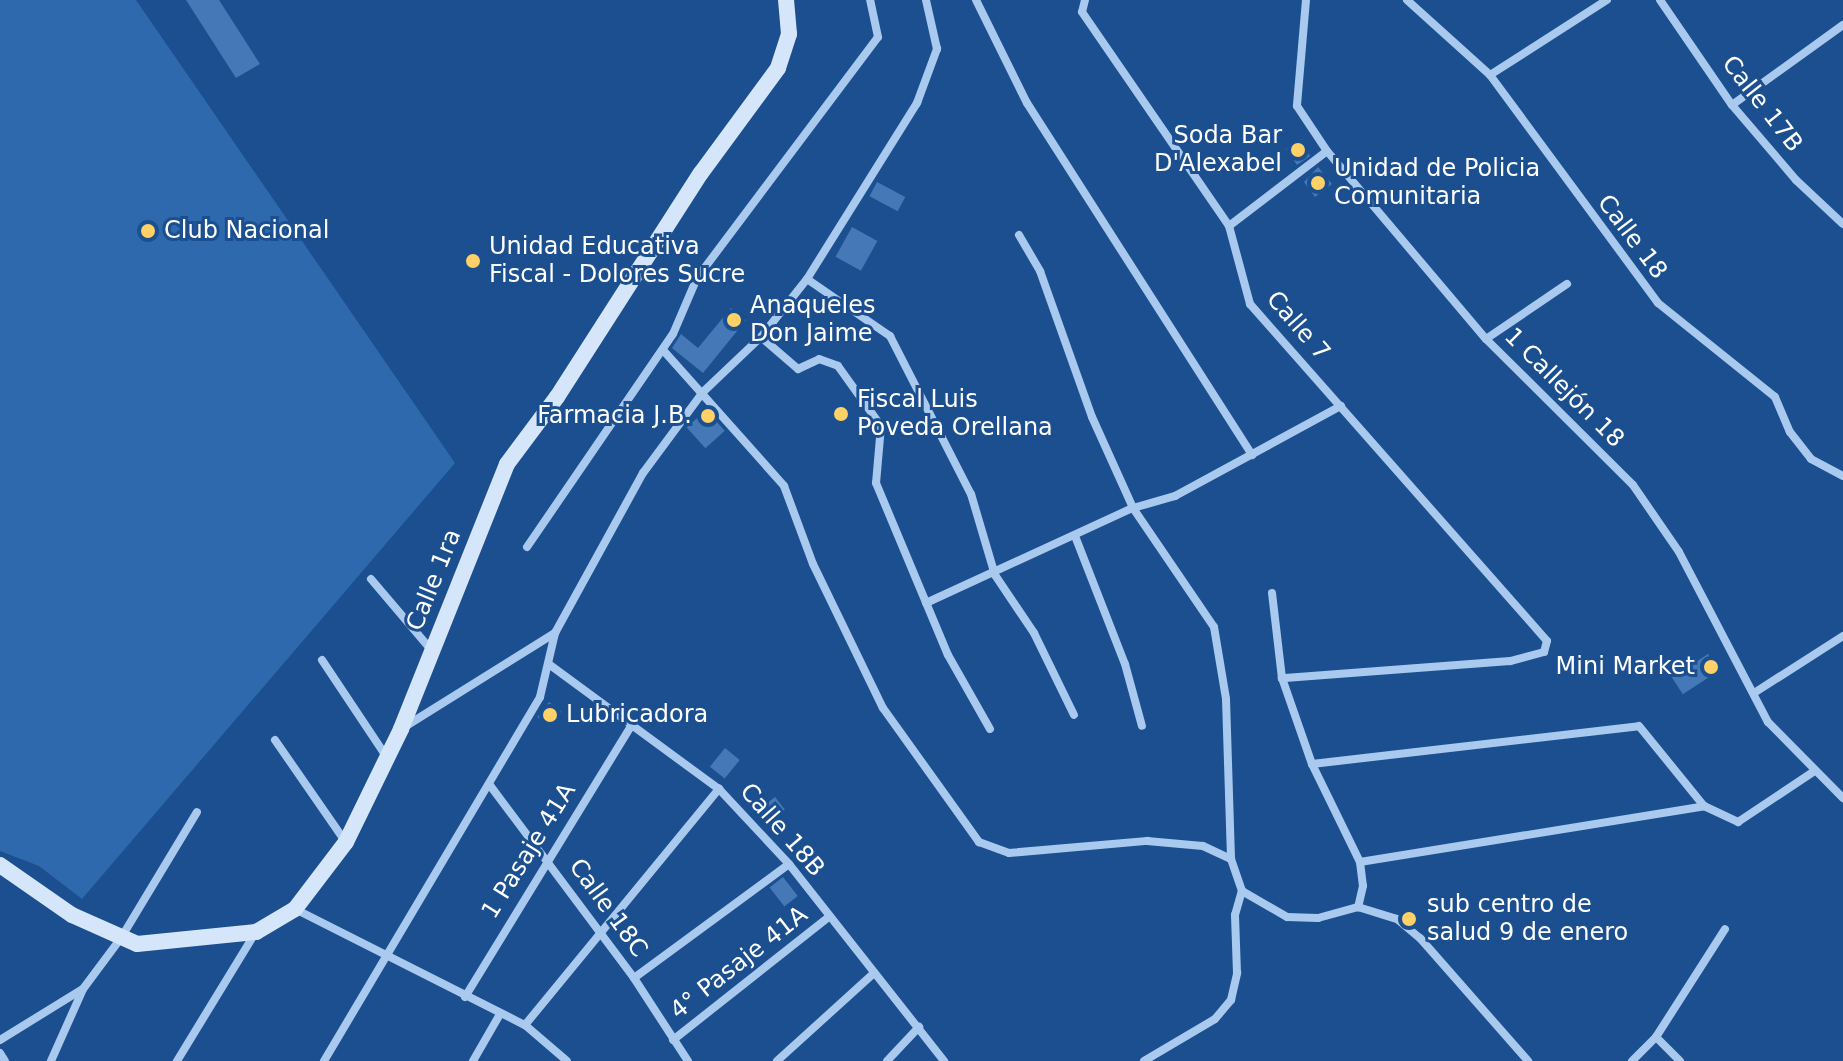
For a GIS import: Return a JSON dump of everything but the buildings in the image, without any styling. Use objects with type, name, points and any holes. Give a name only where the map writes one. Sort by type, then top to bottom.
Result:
[{"type":"street","name":"Calle 1ra","points":[[0,865],[72,915],[137,944],[256,932],[295,909],[346,842],[401,729],[507,464],[557,397],[701,173],[778,68],[789,34],[786,0]]},
{"type":"street","points":[[527,547],[663,350],[697,278],[878,37],[870,0]]},
{"type":"street","points":[[324,1061],[540,697],[550,665],[555,633],[643,473],[703,392],[761,337],[807,279],[917,103],[937,49],[926,0]]},
{"type":"street","points":[[976,0],[1027,103],[1252,455]]},
{"type":"street","name":"Calle 7","points":[[1085,0],[1082,12],[1229,226],[1250,304],[1547,641],[1544,652],[1510,661],[1282,678]]},
{"type":"street","name":"1 Callejón 18","points":[[1306,0],[1297,106],[1327,151],[1486,339],[1633,485],[1679,552],[1768,722],[1813,772],[1843,798]]},
{"type":"street","name":"Calle 18","points":[[1407,0],[1490,75],[1658,303],[1775,397],[1790,432],[1811,459],[1843,476]]},
{"type":"street","points":[[1490,75],[1607,0]]},
{"type":"street","name":"Calle 17B","points":[[1660,0],[1732,105],[1796,180],[1843,224]]},
{"type":"street","points":[[1732,105],[1843,25]]},
{"type":"street","points":[[1229,226],[1327,151]]},
{"type":"street","points":[[1019,235],[1040,271],[1092,417],[1133,508],[1214,627],[1226,699],[1231,859],[1242,891],[1235,915],[1237,973],[1231,1000],[1215,1019],[1144,1061]]},
{"type":"street","points":[[807,279],[890,336],[971,494],[995,575],[1034,633],[1074,715]]},
{"type":"street","points":[[1486,339],[1567,284]]},
{"type":"street","points":[[761,337],[798,369],[819,359],[838,366],[881,426],[876,483],[926,603],[990,729]]},
{"type":"street","points":[[663,350],[784,486],[813,564],[883,708],[979,842],[991,851],[1009,853],[1147,841],[1203,846],[1231,859]]},
{"type":"street","points":[[926,603],[995,575],[1133,508],[1175,496],[1341,406]]},
{"type":"street","points":[[1075,536],[1125,664],[1142,726]]},
{"type":"street","points":[[371,579],[432,651]]},
{"type":"street","points":[[1272,593],[1282,678],[1312,764],[1360,862],[1363,886],[1358,907]]},
{"type":"street","points":[[401,729],[555,633]]},
{"type":"street","points":[[1754,693],[1843,636]]},
{"type":"street","points":[[322,660],[386,756]]},
{"type":"street","name":"Calle 18B","points":[[550,665],[630,728],[719,789],[789,864],[944,1061]]},
{"type":"street","points":[[1312,764],[1639,726],[1704,806],[1731,821],[1744,821],[1813,772]]},
{"type":"street","name":"1 Pasaje 41A","points":[[465,997],[547,858],[630,728]]},
{"type":"street","points":[[275,740],[346,842]]},
{"type":"street","name":"Calle 18C","points":[[489,784],[634,978],[688,1061]]},
{"type":"street","points":[[525,1025],[719,789]]},
{"type":"street","points":[[1360,862],[1704,806]]},
{"type":"street","points":[[51,1061],[83,989],[121,938],[197,812]]},
{"type":"street","points":[[634,978],[789,864]]},
{"type":"street","points":[[1242,891],[1287,917],[1318,918],[1358,907],[1397,919],[1420,938],[1528,1061]]},
{"type":"street","points":[[295,909],[525,1025],[567,1061]]},
{"type":"street","name":"4° Pasaje 41A","points":[[673,1040],[829,917]]},
{"type":"street","points":[[1632,1061],[1656,1037],[1725,929]]},
{"type":"street","points":[[177,1061],[256,932]]},
{"type":"street","points":[[777,1061],[874,973]]},
{"type":"street","points":[[0,1040],[83,989]]},
{"type":"street","points":[[473,1061],[500,1014]]},
{"type":"street","points":[[887,1061],[919,1027]]},
{"type":"street","points":[[1656,1037],[1680,1061]]},
{"type":"street","points":[[0,1053],[5,1061]]},
{"type":"shaded area","name":"Club Nacional","points":[[0,0],[136,0],[455,463],[82,899],[39,866],[0,851]]},
{"type":"place","name":"Soda Bar D'Alexabel","points":[[1298,150]]},
{"type":"place","name":"Unidad de Policia Comunitaria","points":[[1318,183]]},
{"type":"place","name":"Club Nacional","points":[[148,231]]},
{"type":"place","name":"Unidad Educativa Fiscal - Dolores Sucre","points":[[473,261]]},
{"type":"place","name":"Anaqueles Don Jaime","points":[[734,320]]},
{"type":"place","name":"Fiscal Luis Poveda Orellana","points":[[841,414]]},
{"type":"place","name":"Farmacia J.B.","points":[[708,416]]},
{"type":"place","name":"Mini Market","points":[[1711,667]]},
{"type":"place","name":"Lubricadora","points":[[550,715]]},
{"type":"place","name":"sub centro de salud 9 de enero","points":[[1409,919]]}]
